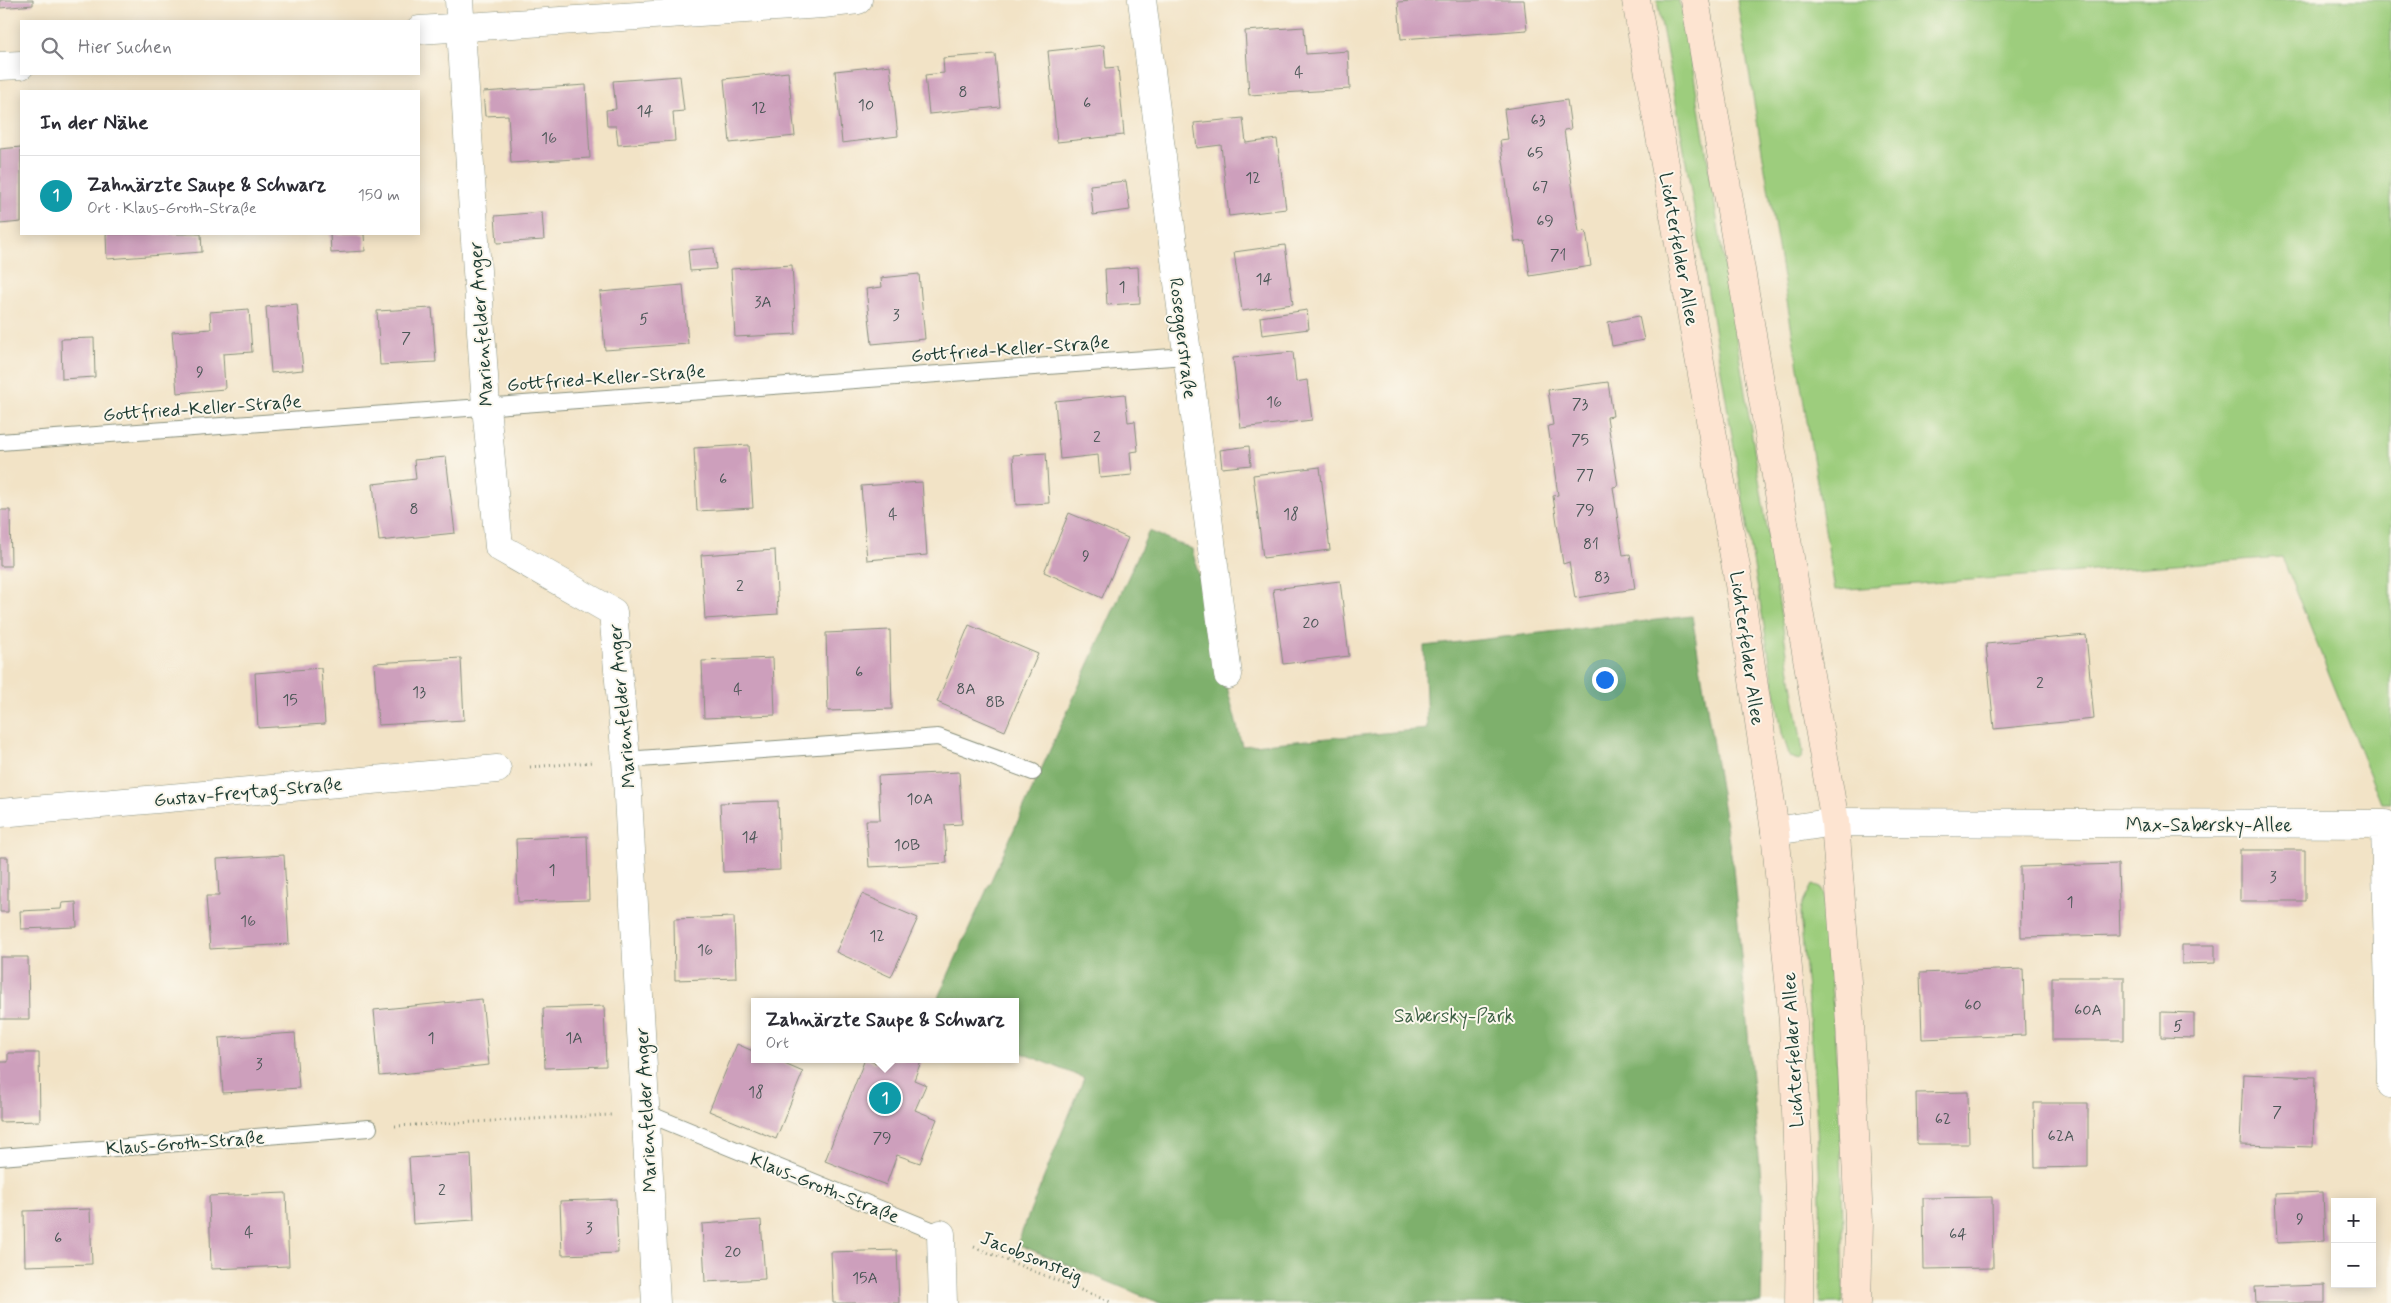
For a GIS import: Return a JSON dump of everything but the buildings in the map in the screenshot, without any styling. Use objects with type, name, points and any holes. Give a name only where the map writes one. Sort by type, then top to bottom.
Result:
[{"type":"main road","name":"Lichterfelder Allee","points":[[1636,0],[1739,584],[1775,831],[1794,1022],[1800,1228],[1799,1303]]},
{"type":"main road","points":[[1695,0],[1835,822],[1850,1022],[1859,1223],[1857,1303]]},
{"type":"street","points":[[420,30],[460,13],[858,0]]},
{"type":"street","name":"Roseggerstraße","points":[[1142,0],[1228,675]]},
{"type":"street","name":"Marienfelder Anger","points":[[460,13],[486,406],[499,547],[614,612],[626,760],[656,1303]]},
{"type":"street","points":[[0,66],[20,64]]},
{"type":"street","name":"Gustav-Freytag-Straße","points":[[0,813],[497,769]]},
{"type":"street","name":"Max-Sabersky-Allee","points":[[1775,831],[1835,822],[2385,824],[2391,1084]]},
{"type":"street","points":[[940,1234],[942,1303]]},
{"type":"lane","name":"Gottfried-Keller-Straße","points":[[0,442],[1186,356]]},
{"type":"lane","points":[[626,760],[938,737],[1033,772]]},
{"type":"lane","name":"Klaus-Groth-Straße","points":[[646,1113],[940,1234]]},
{"type":"lane","name":"Klaus-Groth-Straße","points":[[0,1157],[370,1128]]},
{"type":"path","points":[[497,769],[626,760]]},
{"type":"path","points":[[370,1128],[646,1113]]},
{"type":"path","name":"Jacobsonsteig","points":[[940,1234],[1113,1303]]},
{"type":"green space","points":[[1657,0],[1678,0],[1684,14],[1803,752],[1799,760],[1790,757],[1782,733],[1677,108]]},
{"type":"green space","points":[[1737,0],[2391,0],[2391,803],[2381,803],[2282,557],[1835,590]]},
{"type":"green space","name":"Sabersky-Park","points":[[1149,531],[1192,549],[1242,746],[1427,729],[1424,646],[1692,616],[1733,867],[1763,1201],[1761,1303],[1160,1303],[1017,1244],[1084,1078],[1019,1052],[1019,998],[938,998]]},
{"type":"green space","points":[[1812,885],[1821,888],[1824,893],[1832,995],[1841,1149],[1843,1303],[1820,1303],[1819,1157],[1813,1060],[1800,914],[1801,907]]},
{"type":"place","name":"Zahnärzte Saupe & Schwarz","points":[[885,1098]]}]
